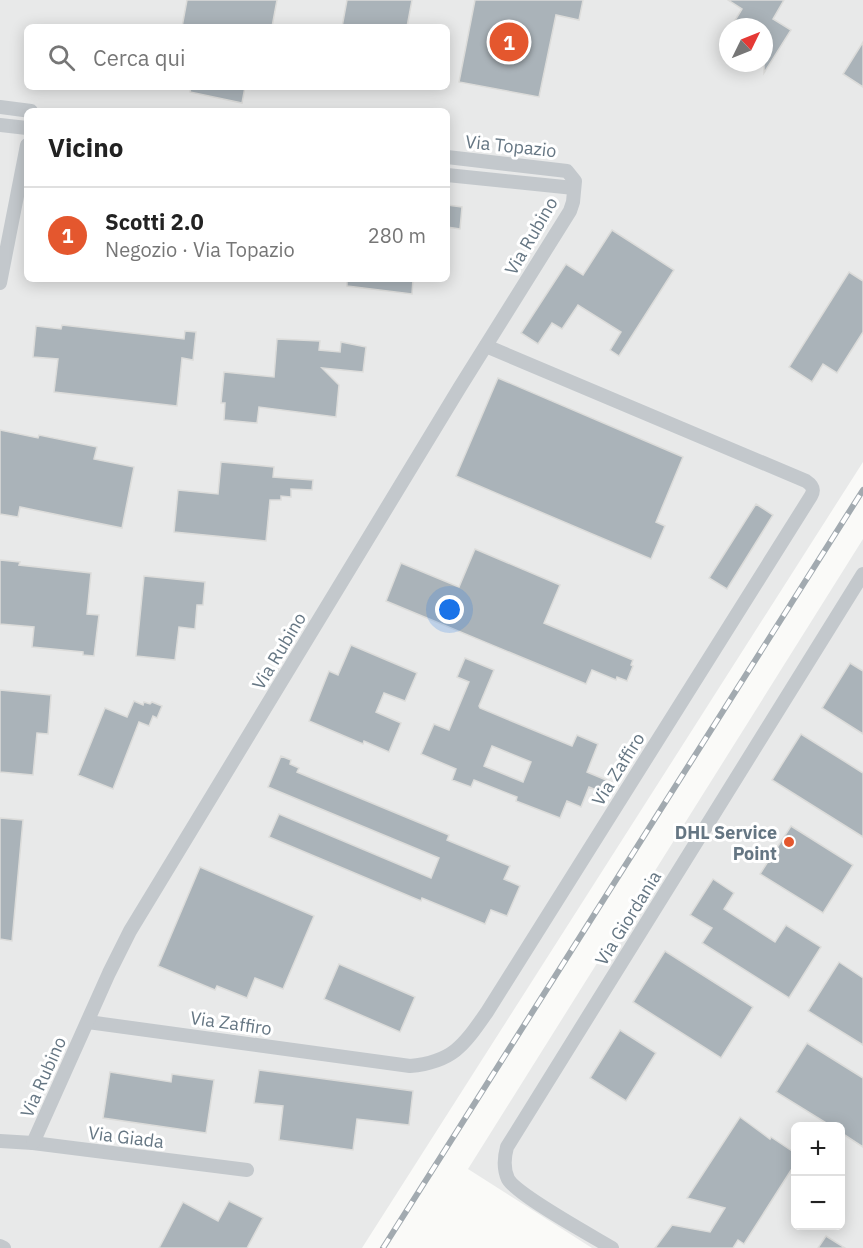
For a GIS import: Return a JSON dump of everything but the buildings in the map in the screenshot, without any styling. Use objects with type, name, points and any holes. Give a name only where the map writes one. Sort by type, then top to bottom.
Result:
[{"type":"street","points":[[0,107],[24,110]]},
{"type":"street","points":[[0,125],[24,128]]},
{"type":"street","name":"Via Topazio","points":[[450,157],[564,170],[573,177],[574,188],[450,175]]},
{"type":"street","points":[[0,283],[24,160]]},
{"type":"street","name":"Via Rubino","points":[[33,1143],[108,973],[147,902],[570,211],[574,188]]},
{"type":"street","name":"Via Zaffiro","points":[[88,1022],[410,1066],[429,1064],[444,1059],[468,1039],[487,1012],[812,496],[812,485],[806,481],[486,346]]},
{"type":"street","name":"Via Giordania","points":[[612,1248],[515,1188],[505,1169],[504,1158],[507,1147],[863,574]]},
{"type":"street","name":"Via Giada","points":[[0,1141],[33,1143],[247,1170]]},
{"type":"shaded area","points":[[0,0],[863,0],[863,462],[362,1248],[0,1248]]},
{"type":"shaded area","points":[[863,539],[863,1248],[592,1248],[468,1169]]},
{"type":"railway","points":[[383,1248],[863,490]]},
{"type":"place","name":"Scotti 2.0","points":[[509,42]]},
{"type":"place","name":"DHL Service Point","points":[[789,842]]}]
